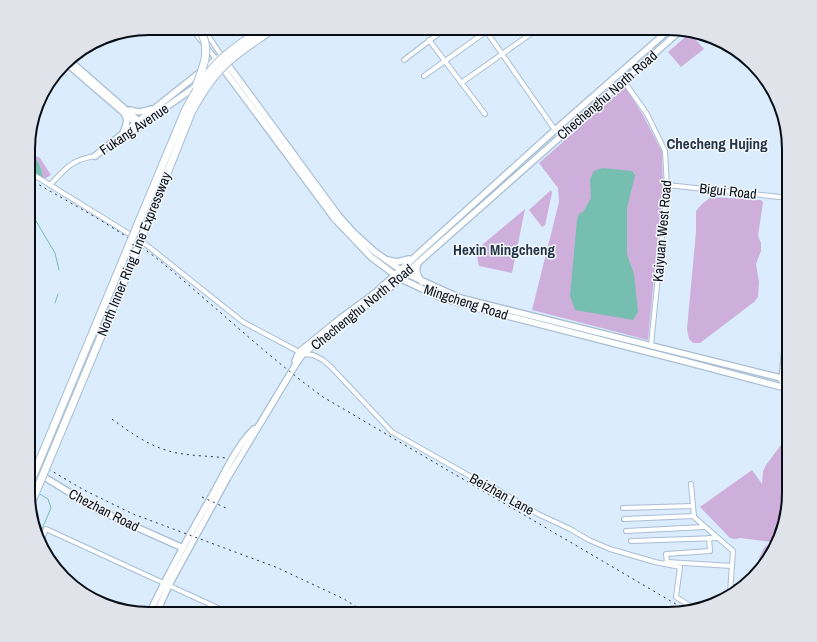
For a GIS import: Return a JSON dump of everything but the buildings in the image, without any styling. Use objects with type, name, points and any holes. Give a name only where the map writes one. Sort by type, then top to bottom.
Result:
[{"type":"highway","points":[[190,101],[206,57],[205,39],[203,35]]},
{"type":"highway","name":"North Inner Ring Line Expressway","points":[[35,471],[185,111],[196,89],[222,59],[253,35]]},
{"type":"highway","name":"North Inner Ring Line Expressway","points":[[35,494],[130,267],[191,113],[206,87],[215,75],[229,61],[264,35]]},
{"type":"main road","name":"Chechenghu North Road","points":[[158,607],[166,584],[183,548],[223,475],[247,435],[256,427],[301,353],[341,318],[375,293],[414,256],[663,35]]},
{"type":"main road","name":"Chechenghu North Road","points":[[153,607],[301,353],[385,292],[399,278],[675,35]]},
{"type":"main road","name":"Fukang Avenue","points":[[95,156],[139,123],[153,109],[218,57],[245,38]]},
{"type":"main road","name":"Fukang Avenue","points":[[95,156],[123,133],[225,66],[251,47]]},
{"type":"main road","name":"Mingcheng Road","points":[[218,57],[338,215],[353,232],[405,274],[460,298],[767,375],[782,382]]},
{"type":"main road","points":[[73,64],[139,123]]},
{"type":"main road","name":"Mingcheng Road","points":[[225,66],[334,218],[366,251],[399,278],[440,297],[480,309],[782,387]]},
{"type":"main road","points":[[70,67],[124,109],[142,112],[153,109]]},
{"type":"main road","points":[[123,133],[127,121],[124,109]]},
{"type":"main road","points":[[385,259],[397,262],[414,256]]},
{"type":"main road","points":[[420,260],[416,269],[418,277],[422,282]]},
{"type":"main road","points":[[383,266],[387,271],[385,283]]},
{"type":"main road","points":[[344,321],[348,321],[397,286],[403,283],[408,283]]},
{"type":"main road","points":[[767,375],[776,373],[782,366]]},
{"type":"main road","name":"Chezhan Road","points":[[35,471],[98,510],[183,548]]},
{"type":"street","points":[[198,35],[218,57]]},
{"type":"street","points":[[207,35],[218,57]]},
{"type":"street","points":[[404,60],[436,35]]},
{"type":"street","points":[[424,76],[479,35]]},
{"type":"street","points":[[489,35],[555,130]]},
{"type":"street","points":[[461,82],[529,35]]},
{"type":"street","points":[[429,40],[485,114]]},
{"type":"street","name":"Kaiyuan West Road","points":[[624,80],[646,114],[665,151],[667,185],[651,345]]},
{"type":"street","points":[[50,185],[65,168],[80,159],[95,156]]},
{"type":"street","name":"Beizhan Lane","points":[[35,176],[144,243],[242,322],[301,353],[313,355],[323,360],[392,432],[489,487],[493,487],[538,514],[589,540],[610,549],[680,567],[676,597],[690,605]]},
{"type":"street","name":"Bigui Road","points":[[667,185],[782,197]]},
{"type":"street","points":[[691,484],[694,517],[733,551],[730,587]]},
{"type":"street","points":[[623,508],[693,506]]},
{"type":"street","points":[[624,520],[694,516]]},
{"type":"street","points":[[626,531],[705,527]]},
{"type":"street","points":[[44,535],[46,529],[216,607]]},
{"type":"street","points":[[710,538],[710,551],[666,554],[666,563],[732,566]]},
{"type":"street","points":[[631,541],[718,538]]},
{"type":"shaded area","points":[[686,36],[695,38],[704,49],[681,67],[668,52]]},
{"type":"shaded area","points":[[625,87],[643,115],[662,152],[663,184],[648,340],[532,310],[559,202],[558,188],[539,163]]},
{"type":"shaded area","points":[[35,156],[40,158],[51,175],[44,179],[41,168]]},
{"type":"shaded area","points":[[35,158],[41,168],[44,179],[35,179]]},
{"type":"shaded area","points":[[602,168],[632,171],[635,175],[627,208],[627,254],[634,274],[638,312],[633,320],[575,310],[570,296],[577,220],[579,214],[583,212],[591,198],[590,179],[594,171]]},
{"type":"shaded area","points":[[551,190],[552,193],[545,225],[542,227],[529,210]]},
{"type":"shaded area","points":[[711,197],[761,200],[763,202],[758,236],[761,243],[761,251],[756,264],[759,282],[758,297],[754,302],[700,343],[693,343],[689,339],[687,329],[696,232],[696,211]]},
{"type":"shaded area","points":[[525,209],[512,273],[479,266],[476,250]]},
{"type":"shaded area","points":[[782,444],[782,500],[778,522],[770,542],[730,538],[700,507],[752,470],[762,484],[763,471]]},
{"type":"shaded area","points":[[770,543],[760,560],[759,558],[764,548]]},
{"type":"waterway","points":[[35,219],[55,253],[59,270]]},
{"type":"waterway","points":[[55,303],[58,294]]},
{"type":"waterway","points":[[38,493],[48,499],[51,508],[41,530]]},
{"type":"railway","points":[[35,182],[109,226],[155,257],[259,346],[323,397],[680,606]]},
{"type":"railway","points":[[112,419],[143,440],[159,448],[189,455],[226,458]]},
{"type":"railway","points":[[35,461],[84,490],[133,514],[278,568],[344,599],[357,607]]},
{"type":"railway","points":[[202,497],[226,508]]},
{"type":"district","name":"Checheng Hujing","points":[[717,143]]},
{"type":"district","name":"Hexin Mingcheng","points":[[504,249]]}]
